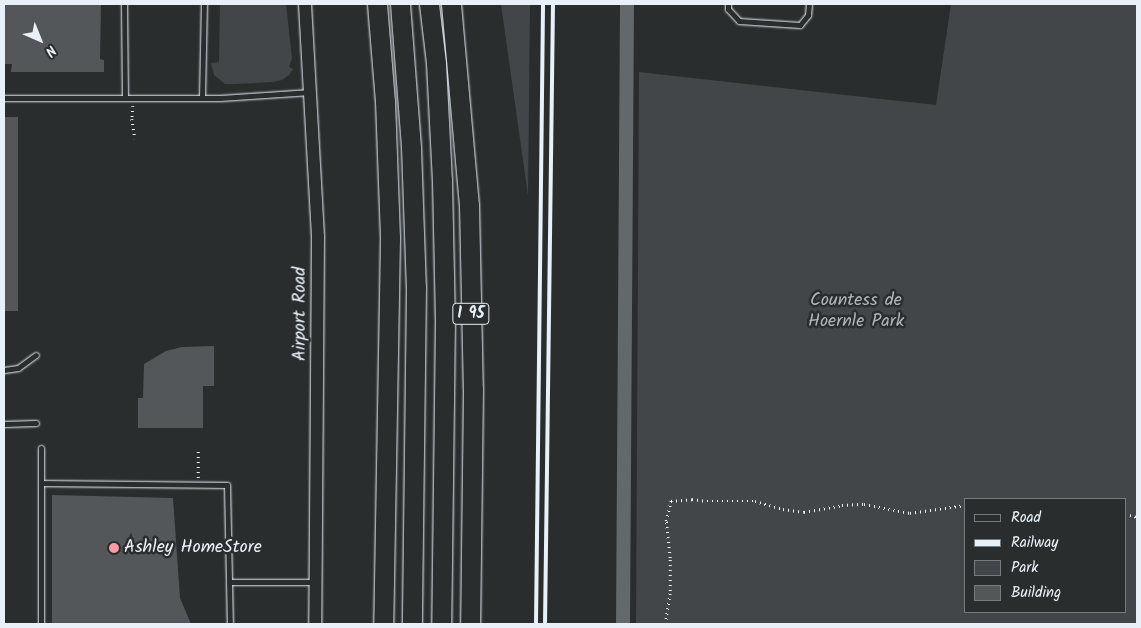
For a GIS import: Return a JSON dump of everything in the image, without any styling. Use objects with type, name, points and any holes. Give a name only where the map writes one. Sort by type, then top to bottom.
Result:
[{"type":"highway","points":[[377,4],[385,101],[390,238],[383,624]]},
{"type":"highway","points":[[400,4],[410,129],[415,277],[412,624]]},
{"type":"highway","points":[[429,4],[436,63],[442,180],[445,308],[442,624]]},
{"type":"highway","name":"I 95","points":[[451,4],[469,206],[473,389],[470,624]]},
{"type":"street","name":"Airport Road","points":[[305,4],[318,246],[315,624]]},
{"type":"lane","points":[[124,4],[125,97]]},
{"type":"lane","points":[[202,97],[204,4]]},
{"type":"lane","points":[[728,4],[728,9],[739,22],[800,25],[808,15],[809,4]]},
{"type":"lane","points":[[4,98],[202,97],[311,92]]},
{"type":"lane","points":[[4,370],[18,368],[36,355]]},
{"type":"lane","points":[[4,424],[36,424]]},
{"type":"lane","points":[[40,624],[41,448]]},
{"type":"lane","points":[[41,483],[227,485],[230,624]]},
{"type":"lane","points":[[229,582],[316,582]]},
{"type":"path","points":[[133,97],[132,119],[135,138]]},
{"type":"path","points":[[198,450],[198,485]]},
{"type":"path","points":[[665,624],[670,583],[670,558],[666,521],[672,501],[692,498],[707,501],[755,501],[783,509],[804,512],[842,504],[864,504],[910,513],[964,505]]},
{"type":"green space","points":[[220,4],[286,4],[292,58],[289,67],[293,69],[289,75],[282,80],[272,82],[225,84],[214,75],[211,63],[219,62]]},
{"type":"green space","points":[[501,4],[530,4],[528,196]]},
{"type":"green space","name":"Countess de Hoernle Park","points":[[951,4],[1137,4],[1137,624],[636,624],[639,72],[936,105]]},
{"type":"building","points":[[4,4],[101,4],[100,59],[104,60],[104,72],[11,72],[12,64],[4,64]]},
{"type":"building","points":[[4,117],[18,117],[18,311],[4,311]]},
{"type":"building","points":[[214,346],[214,386],[203,386],[203,428],[138,428],[138,398],[143,398],[144,364],[166,351],[182,347]]},
{"type":"building","name":"Ashley HomeStore","points":[[52,495],[173,498],[180,598],[191,624],[52,624]]},
{"type":"waterway","points":[[623,624],[627,4]]},
{"type":"railway","points":[[536,624],[543,4]]},
{"type":"railway","points":[[545,624],[553,4]]},
{"type":"place","name":"Ashley HomeStore","points":[[114,548]]}]
